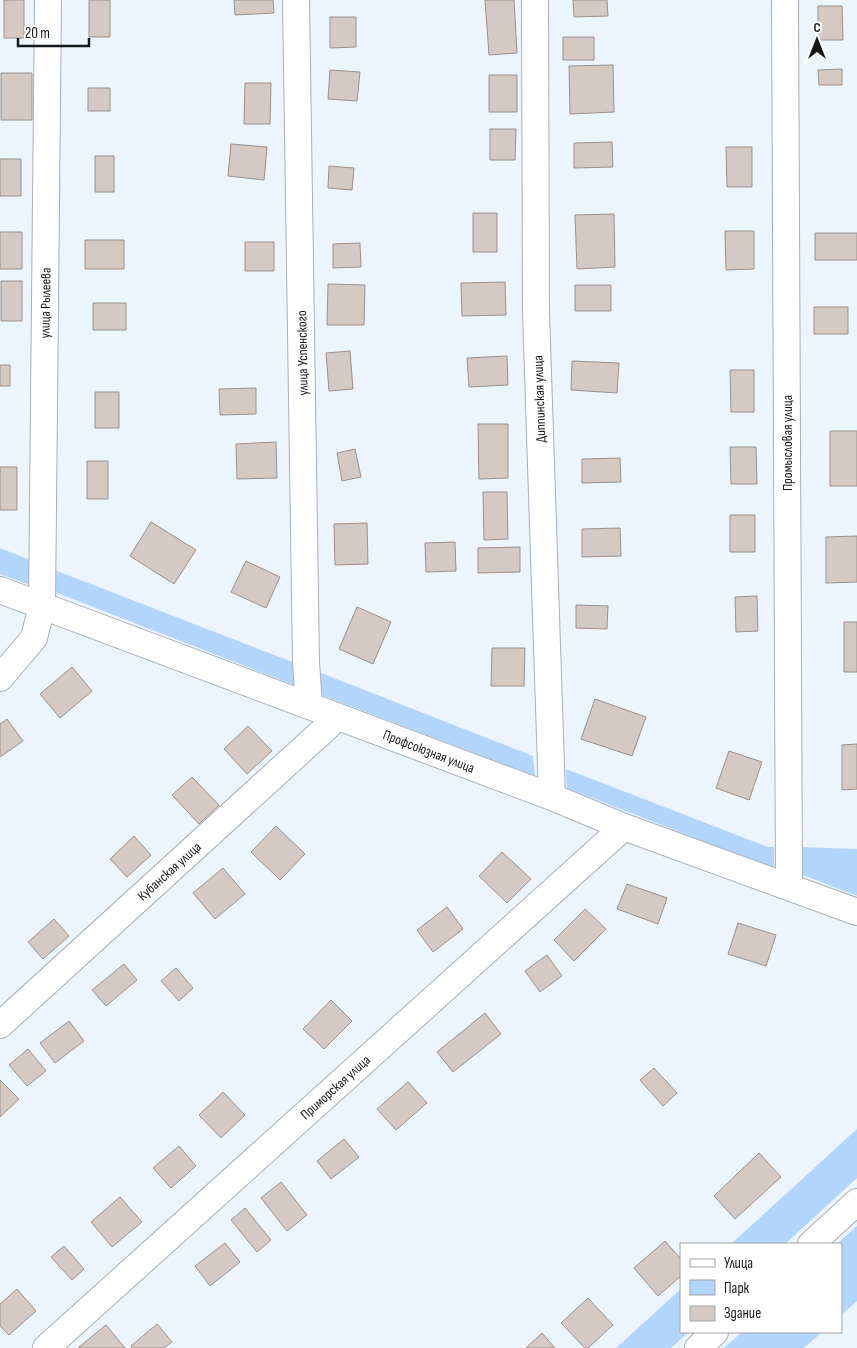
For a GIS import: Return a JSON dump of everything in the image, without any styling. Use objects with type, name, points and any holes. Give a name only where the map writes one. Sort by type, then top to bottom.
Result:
[{"type":"street","name":"улица Рылеева","points":[[0,678],[34,638],[42,606],[48,0]]},
{"type":"street","name":"улица Успенского","points":[[296,0],[306,662],[309,706]]},
{"type":"street","name":"Диппинская улица","points":[[534,0],[536,313],[552,797]]},
{"type":"street","name":"Промысловая улица","points":[[784,0],[789,886]]},
{"type":"street","name":"Профсоюзная улица","points":[[0,590],[552,797],[624,827],[857,912]]},
{"type":"street","name":"Кубанская улица","points":[[0,1025],[338,717]]},
{"type":"street","name":"Приморская улица","points":[[46,1348],[624,827]]},
{"type":"street","points":[[812,1243],[857,1202]]},
{"type":"street","points":[[698,1348],[714,1333]]},
{"type":"green space","points":[[0,548],[30,560],[30,585],[0,574]]},
{"type":"green space","points":[[52,569],[295,663],[294,685],[52,591]]},
{"type":"green space","points":[[316,671],[533,756],[535,776],[316,693]]},
{"type":"green space","points":[[566,769],[768,847],[774,847],[774,869],[567,788]]},
{"type":"green space","points":[[798,847],[857,849],[857,896],[798,873]]},
{"type":"green space","points":[[857,1129],[857,1178],[786,1243],[732,1243]]},
{"type":"green space","points":[[857,1226],[857,1301],[842,1314],[842,1243],[838,1243]]},
{"type":"green space","points":[[680,1290],[680,1333],[688,1333],[671,1348],[616,1348]]},
{"type":"green space","points":[[741,1333],[821,1333],[804,1348],[724,1348]]},
{"type":"building","points":[[4,0],[24,0],[24,38],[4,38]]},
{"type":"building","points":[[89,0],[110,0],[110,37],[89,37]]},
{"type":"building","points":[[234,0],[273,0],[274,13],[235,15]]},
{"type":"building","points":[[485,0],[514,0],[517,53],[489,55]]},
{"type":"building","points":[[573,0],[607,0],[608,16],[574,17]]},
{"type":"building","points":[[818,6],[842,6],[843,40],[818,40]]},
{"type":"building","points":[[330,17],[356,17],[356,47],[330,48]]},
{"type":"building","points":[[563,37],[594,37],[594,60],[563,60]]},
{"type":"building","points":[[613,65],[614,112],[570,114],[569,66]]},
{"type":"building","points":[[842,69],[842,85],[819,85],[818,70]]},
{"type":"building","points":[[330,70],[360,72],[357,101],[328,99]]},
{"type":"building","points":[[1,73],[32,73],[32,120],[1,120]]},
{"type":"building","points":[[489,75],[517,75],[517,112],[489,112]]},
{"type":"building","points":[[245,83],[271,83],[270,124],[244,124]]},
{"type":"building","points":[[88,88],[110,88],[110,111],[88,111]]},
{"type":"building","points":[[490,129],[516,129],[515,160],[490,160]]},
{"type":"building","points":[[612,142],[613,167],[574,168],[574,143]]},
{"type":"building","points":[[231,144],[267,147],[264,180],[228,176]]},
{"type":"building","points":[[726,147],[752,147],[752,187],[727,187]]},
{"type":"building","points":[[95,156],[114,156],[114,192],[95,192]]},
{"type":"building","points":[[0,159],[21,159],[21,196],[0,196]]},
{"type":"building","points":[[329,166],[354,168],[352,190],[328,188]]},
{"type":"building","points":[[473,213],[497,213],[497,252],[473,252]]},
{"type":"building","points":[[614,214],[615,267],[577,269],[575,215]]},
{"type":"building","points":[[725,231],[754,231],[754,269],[726,270]]},
{"type":"building","points":[[0,232],[22,232],[22,269],[0,269]]},
{"type":"building","points":[[815,233],[857,233],[857,260],[815,260]]},
{"type":"building","points":[[85,240],[124,240],[124,269],[85,269]]},
{"type":"building","points":[[245,242],[274,242],[274,271],[245,271]]},
{"type":"building","points":[[360,243],[361,267],[333,268],[333,244]]},
{"type":"building","points":[[1,281],[22,281],[22,321],[1,321]]},
{"type":"building","points":[[505,282],[506,315],[462,316],[461,283]]},
{"type":"building","points":[[328,284],[365,285],[364,325],[327,325]]},
{"type":"building","points":[[575,285],[611,285],[611,311],[575,311]]},
{"type":"building","points":[[93,303],[126,303],[126,330],[93,330]]},
{"type":"building","points":[[814,307],[848,307],[848,334],[814,334]]},
{"type":"building","points":[[350,351],[353,389],[329,391],[326,353]]},
{"type":"building","points":[[507,356],[508,385],[469,387],[467,358]]},
{"type":"building","points":[[572,361],[619,363],[617,393],[571,390]]},
{"type":"building","points":[[0,365],[10,365],[10,386],[0,386]]},
{"type":"building","points":[[730,370],[754,370],[754,412],[731,412]]},
{"type":"building","points":[[256,388],[256,414],[220,415],[219,389]]},
{"type":"building","points":[[95,392],[119,392],[119,428],[95,428]]},
{"type":"building","points":[[478,424],[508,424],[508,478],[479,479]]},
{"type":"building","points":[[830,431],[857,431],[857,486],[830,486]]},
{"type":"building","points":[[276,442],[277,478],[237,479],[236,444]]},
{"type":"building","points":[[730,447],[756,447],[757,484],[731,484]]},
{"type":"building","points":[[355,449],[361,477],[342,481],[337,453]]},
{"type":"building","points":[[620,458],[621,482],[582,483],[582,459]]},
{"type":"building","points":[[87,461],[108,461],[108,499],[87,499]]},
{"type":"building","points":[[0,467],[17,467],[17,510],[0,510]]},
{"type":"building","points":[[483,492],[507,492],[508,539],[484,540]]},
{"type":"building","points":[[730,515],[755,515],[755,552],[730,552]]},
{"type":"building","points":[[151,522],[196,550],[174,584],[130,556]]},
{"type":"building","points":[[367,523],[368,564],[335,565],[334,524]]},
{"type":"building","points":[[620,528],[621,556],[582,557],[582,529]]},
{"type":"building","points":[[857,536],[857,582],[826,583],[826,537]]},
{"type":"building","points":[[455,542],[456,571],[426,572],[425,543]]},
{"type":"building","points":[[520,547],[520,572],[478,573],[478,548]]},
{"type":"building","points":[[246,561],[280,577],[266,608],[231,592]]},
{"type":"building","points":[[757,596],[758,631],[736,632],[735,597]]},
{"type":"building","points":[[576,605],[608,606],[607,629],[576,628]]},
{"type":"building","points":[[357,607],[391,622],[373,664],[339,649]]},
{"type":"building","points":[[844,622],[857,622],[857,672],[844,672]]},
{"type":"building","points":[[492,648],[525,648],[524,686],[491,686]]},
{"type":"building","points":[[72,667],[92,691],[60,718],[40,694]]},
{"type":"building","points":[[595,699],[646,717],[632,756],[581,739]]},
{"type":"building","points":[[7,719],[23,741],[0,757],[0,724]]},
{"type":"building","points":[[248,726],[272,751],[247,774],[224,749]]},
{"type":"building","points":[[857,744],[857,789],[842,790],[842,745]]},
{"type":"building","points":[[729,751],[762,762],[749,800],[716,788]]},
{"type":"building","points":[[192,777],[219,805],[199,824],[172,795]]},
{"type":"building","points":[[276,826],[305,854],[280,880],[251,852]]},
{"type":"building","points":[[134,836],[151,855],[127,877],[110,859]]},
{"type":"building","points":[[502,852],[531,879],[507,903],[479,876]]},
{"type":"building","points":[[223,868],[245,894],[215,919],[193,893]]},
{"type":"building","points":[[627,884],[667,898],[658,924],[617,909]]},
{"type":"building","points":[[447,907],[463,929],[433,952],[417,930]]},
{"type":"building","points":[[585,909],[606,929],[574,961],[554,940]]},
{"type":"building","points":[[54,919],[69,936],[43,959],[28,942]]},
{"type":"building","points":[[738,923],[776,935],[766,966],[728,954]]},
{"type":"building","points":[[547,955],[562,976],[540,992],[525,971]]},
{"type":"building","points":[[124,964],[137,980],[106,1006],[92,990]]},
{"type":"building","points":[[176,968],[193,988],[179,1001],[161,981]]},
{"type":"building","points":[[331,1000],[352,1021],[324,1049],[303,1029]]},
{"type":"building","points":[[485,1013],[501,1034],[453,1072],[437,1052]]},
{"type":"building","points":[[69,1021],[84,1041],[55,1063],[40,1043]]},
{"type":"building","points":[[28,1049],[46,1071],[27,1086],[9,1065]]},
{"type":"building","points":[[654,1068],[677,1093],[663,1106],[640,1080]]},
{"type":"building","points":[[0,1080],[19,1099],[0,1117]]},
{"type":"building","points":[[408,1082],[427,1103],[396,1130],[377,1109]]},
{"type":"building","points":[[223,1092],[245,1115],[221,1138],[199,1115]]},
{"type":"building","points":[[344,1139],[359,1157],[331,1179],[317,1161]]},
{"type":"building","points":[[179,1146],[196,1166],[171,1188],[153,1168]]},
{"type":"building","points":[[759,1153],[781,1177],[735,1219],[714,1196]]},
{"type":"building","points":[[281,1182],[307,1215],[287,1231],[261,1198]]},
{"type":"building","points":[[120,1197],[142,1222],[112,1247],[91,1222]]},
{"type":"building","points":[[245,1208],[271,1240],[257,1252],[231,1220]]},
{"type":"building","points":[[665,1241],[680,1258],[680,1277],[658,1296],[634,1268]]},
{"type":"building","points":[[225,1243],[240,1262],[210,1286],[195,1266]]},
{"type":"building","points":[[64,1246],[84,1269],[72,1280],[51,1257]]},
{"type":"building","points":[[17,1289],[36,1311],[9,1335],[0,1326],[0,1304]]},
{"type":"building","points":[[588,1298],[613,1325],[588,1348],[585,1348],[561,1323]]},
{"type":"building","points":[[157,1324],[172,1342],[164,1348],[132,1348],[131,1346]]},
{"type":"building","points":[[106,1325],[125,1348],[79,1348],[79,1347]]},
{"type":"building","points":[[542,1333],[555,1348],[526,1348]]}]
